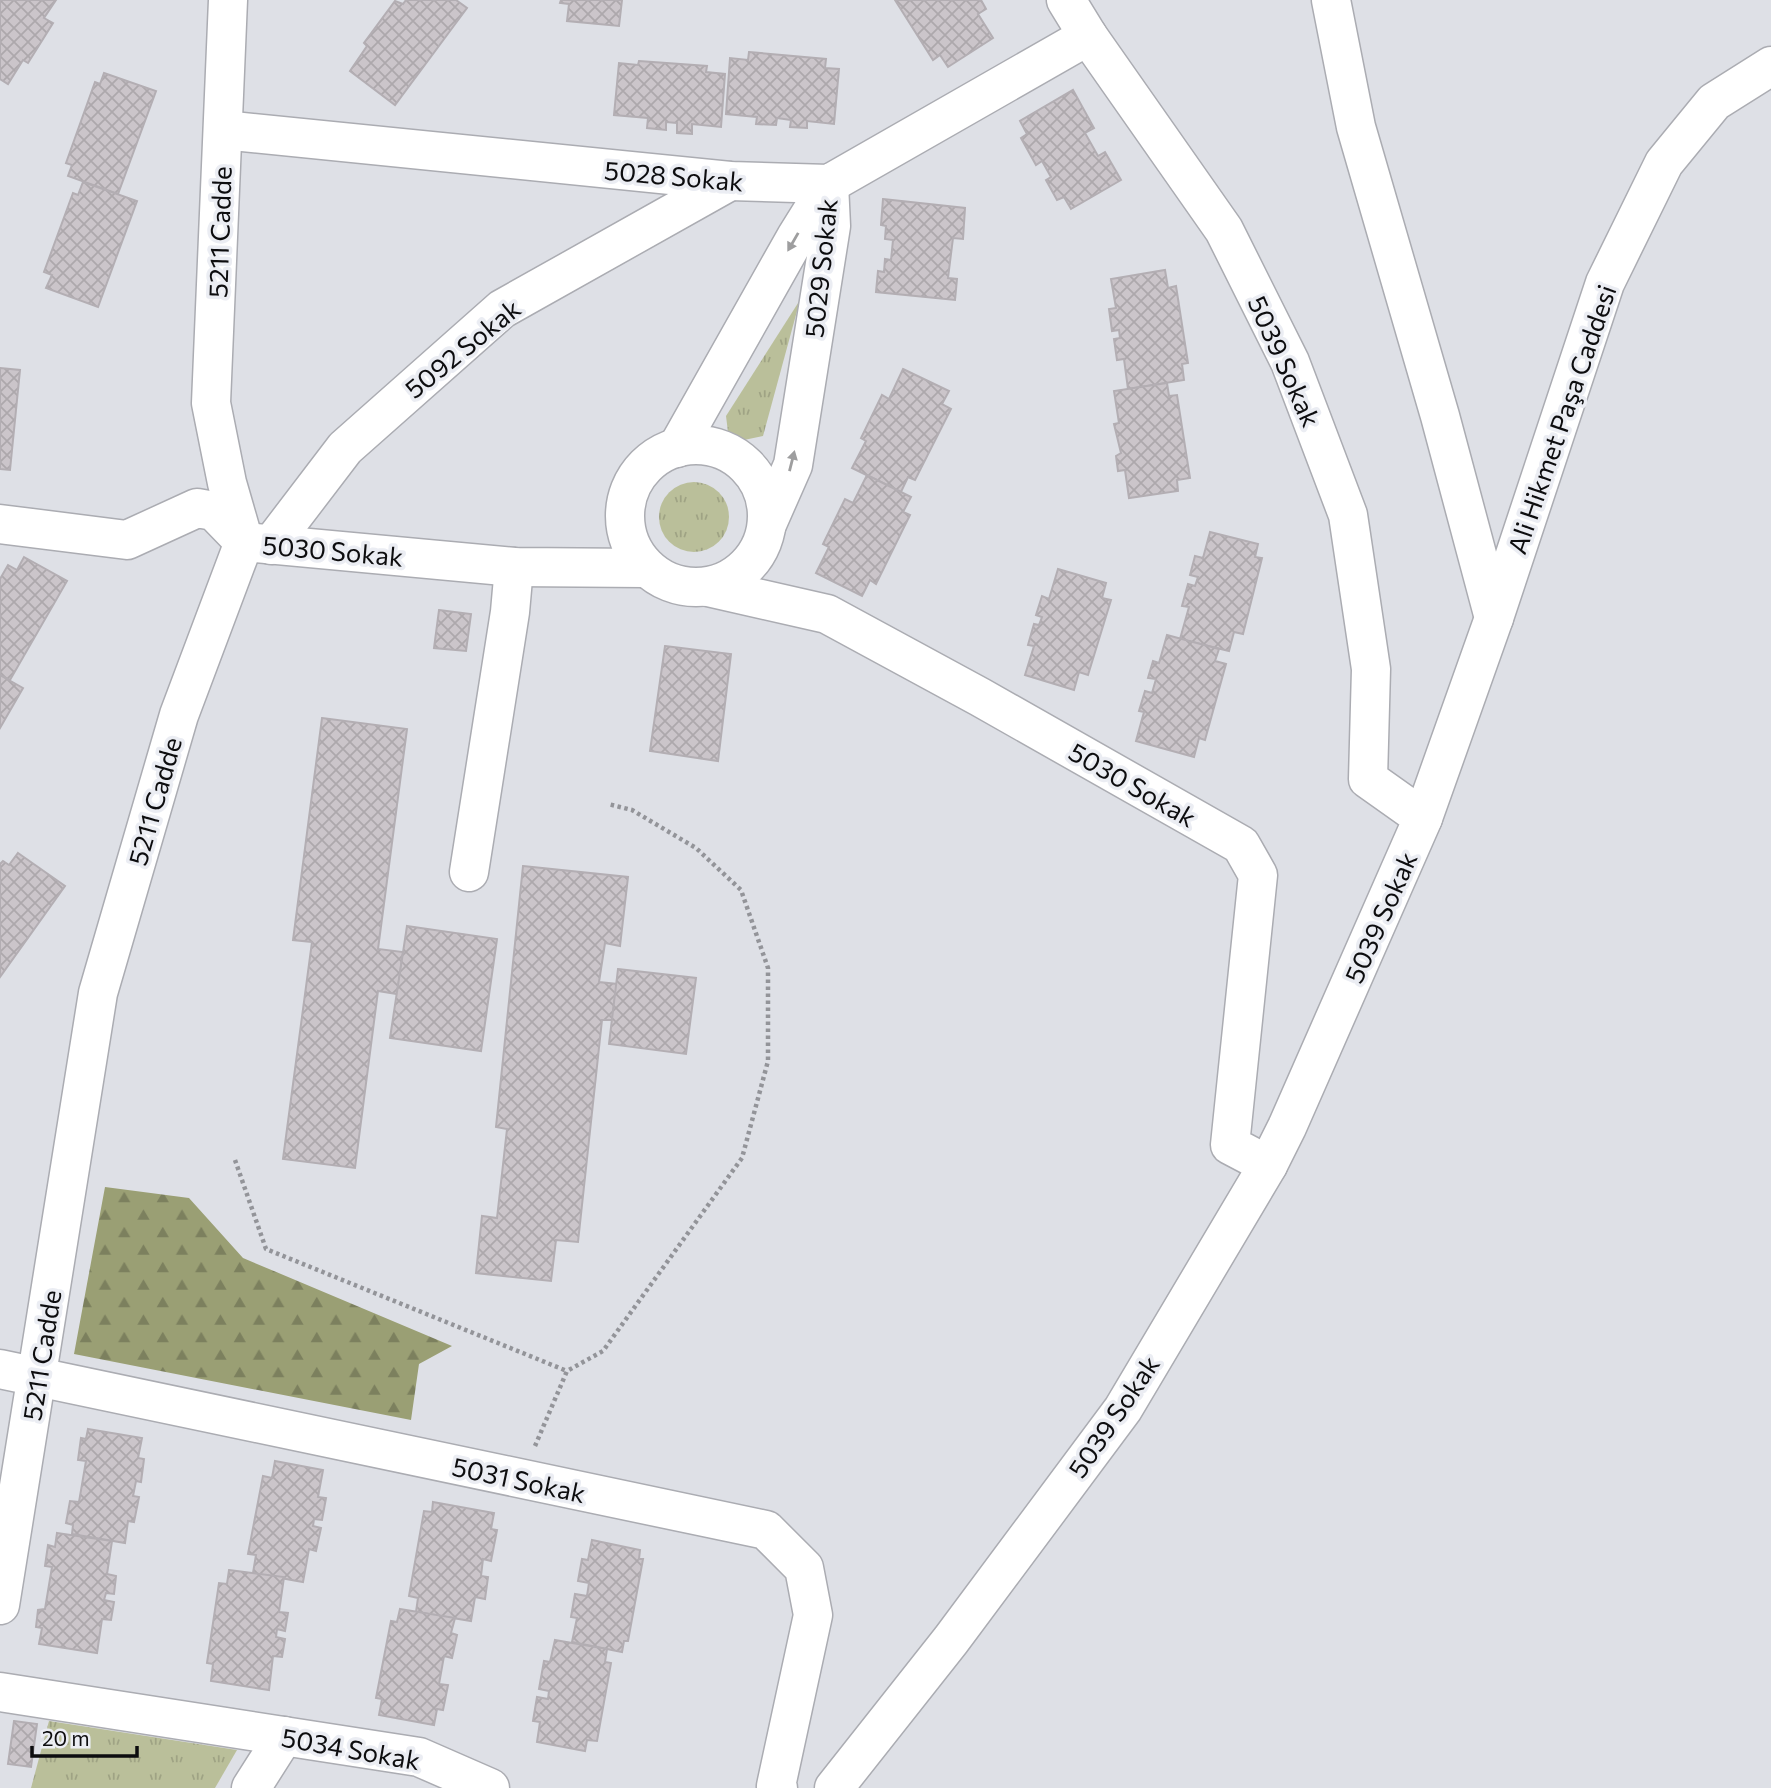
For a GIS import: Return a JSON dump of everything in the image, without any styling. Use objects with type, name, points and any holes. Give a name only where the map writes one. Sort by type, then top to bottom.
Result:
[{"type":"street","name":"5211 Cadde","points":[[0,1605],[98,993],[180,715],[258,543],[227,483],[211,403],[229,0]]},
{"type":"street","name":"5039 Sokak","points":[[834,1788],[951,1640],[1123,1409],[1268,1165],[1423,818],[1368,779],[1371,669],[1348,515],[1290,362],[1224,230],[1088,36],[1066,0]]},
{"type":"street","points":[[1331,0],[1356,127],[1436,402],[1494,618]]},
{"type":"street","points":[[830,184],[1088,36]]},
{"type":"street","name":"Ali Hikmet Paşa Caddesi","points":[[1423,818],[1494,618],[1605,283],[1664,163],[1714,102],[1771,66]]},
{"type":"street","name":"5028 Sokak","points":[[223,130],[730,181],[830,184]]},
{"type":"street","name":"5092 Sokak","points":[[258,543],[345,447],[502,309],[730,181]]},
{"type":"street","name":"5029 Sokak","points":[[677,448],[796,237],[830,184]]},
{"type":"street","name":"5029 Sokak","points":[[767,524],[793,465],[831,226],[830,184]]},
{"type":"street","points":[[708,445],[727,452],[745,464],[758,480],[766,501],[767,524],[761,546],[748,565],[730,579],[708,587],[686,588],[664,581],[645,568],[632,549],[625,527],[625,504],[632,483],[646,464],[677,448],[708,445]]},
{"type":"street","name":"5030 Sokak","points":[[0,524],[127,540],[197,508],[214,511],[258,543],[514,566],[645,568]]},
{"type":"street","points":[[469,872],[510,612],[514,566]]},
{"type":"street","name":"5030 Sokak","points":[[708,587],[827,614],[1241,845],[1258,875],[1230,1145],[1268,1165]]},
{"type":"street","name":"5031 Sokak","points":[[0,1369],[766,1530],[804,1568],[813,1615],[776,1786],[778,1788]]},
{"type":"street","name":"5034 Sokak","points":[[0,1692],[419,1757],[490,1788]]},
{"type":"street","points":[[251,1788],[284,1736]]},
{"type":"path","points":[[521,1479],[567,1371],[603,1351],[741,1158],[768,1061],[768,968],[741,890],[696,848],[632,810],[608,804]]},
{"type":"path","points":[[235,1160],[266,1249],[567,1371]]},
{"type":"green space","points":[[800,300],[763,436],[744,440],[728,432],[726,416]]},
{"type":"green space","points":[[687,482],[701,482],[714,488],[723,497],[729,517],[727,530],[719,542],[701,552],[687,552],[674,546],[665,537],[659,524],[659,510],[665,497],[674,488]]},
{"type":"green space","points":[[105,1187],[189,1198],[243,1258],[452,1346],[419,1364],[411,1420],[74,1354]]},
{"type":"green space","points":[[49,1721],[237,1750],[215,1788],[31,1788]]},
{"type":"building","points":[[0,0],[56,0],[44,18],[53,23],[28,63],[23,60],[8,84],[0,79]]},
{"type":"building","points":[[406,0],[456,0],[467,8],[395,105],[350,71],[367,46],[364,43],[395,1],[403,4]]},
{"type":"building","points":[[561,0],[622,0],[619,26],[567,21],[569,4],[560,3]]},
{"type":"building","points":[[895,0],[981,0],[986,9],[978,14],[993,38],[948,67],[940,55],[933,60]]},
{"type":"building","points":[[749,52],[826,59],[825,68],[839,69],[834,124],[807,121],[807,128],[790,127],[791,120],[777,118],[776,125],[756,124],[757,117],[726,114],[730,58],[748,60]]},
{"type":"building","points":[[639,61],[707,66],[706,72],[725,74],[721,127],[692,124],[692,134],[677,133],[677,123],[666,122],[666,130],[647,128],[648,118],[614,115],[619,63],[638,65]]},
{"type":"building","points":[[104,73],[156,91],[118,194],[68,176],[72,165],[66,163],[95,82],[100,84]]},
{"type":"building","points":[[1073,90],[1094,128],[1085,133],[1098,156],[1105,152],[1121,180],[1071,209],[1064,197],[1057,200],[1046,180],[1051,177],[1042,161],[1036,165],[1021,138],[1027,134],[1020,121]]},
{"type":"building","points":[[83,182],[137,201],[98,307],[46,288],[52,275],[44,272],[73,193],[78,195]]},
{"type":"building","points":[[883,199],[965,208],[963,239],[953,238],[948,278],[957,279],[955,300],[876,292],[878,271],[884,272],[885,259],[891,260],[893,240],[885,239],[886,226],[881,225]]},
{"type":"building","points":[[1165,270],[1168,288],[1176,286],[1188,363],[1182,364],[1184,380],[1128,389],[1124,359],[1117,360],[1114,339],[1120,338],[1119,330],[1112,331],[1109,309],[1116,308],[1111,279]]},
{"type":"building","points":[[0,368],[20,370],[10,470],[0,469]]},
{"type":"building","points":[[903,369],[949,391],[942,404],[951,409],[915,480],[908,477],[901,492],[852,468],[866,441],[861,438],[882,395],[889,399]]},
{"type":"building","points":[[1167,383],[1169,396],[1177,395],[1190,478],[1177,480],[1178,491],[1129,498],[1125,470],[1118,471],[1116,456],[1121,453],[1114,424],[1119,423],[1114,391]]},
{"type":"building","points":[[867,475],[911,497],[903,512],[910,515],[876,584],[870,580],[862,596],[816,573],[829,547],[823,544],[845,499],[853,503]]},
{"type":"building","points":[[1210,532],[1258,544],[1255,557],[1262,558],[1243,634],[1234,632],[1229,651],[1180,639],[1189,607],[1182,606],[1188,584],[1195,586],[1198,577],[1190,575],[1195,556],[1203,558]]},
{"type":"building","points":[[24,557],[67,581],[10,680],[0,675],[0,579],[8,565],[17,570]]},
{"type":"building","points":[[1058,569],[1106,583],[1102,598],[1111,600],[1088,675],[1079,672],[1074,690],[1025,675],[1034,646],[1028,645],[1034,624],[1039,625],[1042,617],[1036,615],[1042,596],[1049,599]]},
{"type":"building","points":[[439,610],[471,614],[466,651],[434,648]]},
{"type":"building","points":[[1167,635],[1219,649],[1215,661],[1226,664],[1205,740],[1199,738],[1194,757],[1136,741],[1144,712],[1139,711],[1145,691],[1152,693],[1156,679],[1148,678],[1153,661],[1159,663]]},
{"type":"building","points":[[665,646],[731,654],[718,761],[650,751]]},
{"type":"building","points":[[0,675],[23,688],[0,728]]},
{"type":"building","points":[[322,718],[407,729],[378,949],[403,952],[397,994],[378,991],[355,1168],[283,1159],[312,942],[293,940]]},
{"type":"building","points":[[18,853],[65,886],[0,977],[0,864],[3,861],[9,865]]},
{"type":"building","points":[[523,866],[628,877],[620,946],[605,943],[599,982],[617,984],[612,1020],[602,1020],[578,1242],[556,1240],[551,1281],[476,1273],[482,1216],[497,1218],[507,1129],[496,1127]]},
{"type":"building","points":[[407,926],[497,939],[481,1051],[390,1038]]},
{"type":"building","points":[[618,969],[696,978],[686,1054],[609,1044]]},
{"type":"building","points":[[88,1429],[142,1438],[138,1458],[144,1459],[141,1482],[136,1481],[133,1496],[139,1497],[134,1522],[128,1521],[125,1543],[72,1534],[73,1525],[66,1523],[70,1501],[79,1502],[86,1461],[78,1460],[81,1438],[86,1439]]},
{"type":"building","points":[[275,1461],[323,1470],[318,1497],[326,1498],[322,1520],[314,1519],[313,1526],[321,1528],[316,1551],[309,1549],[303,1582],[253,1573],[256,1555],[248,1554],[263,1476],[272,1478]]},
{"type":"building","points":[[433,1502],[494,1513],[491,1529],[497,1530],[491,1561],[483,1559],[481,1576],[488,1577],[485,1599],[475,1597],[471,1621],[416,1612],[418,1598],[409,1596],[424,1511],[432,1512]]},
{"type":"building","points":[[57,1533],[112,1541],[107,1574],[116,1576],[114,1594],[106,1593],[104,1600],[114,1602],[111,1620],[102,1619],[97,1653],[39,1644],[42,1628],[36,1627],[38,1610],[45,1609],[52,1567],[45,1566],[48,1545],[55,1547]]},
{"type":"building","points":[[592,1540],[640,1550],[639,1559],[643,1559],[628,1641],[624,1641],[622,1652],[572,1642],[577,1618],[571,1617],[575,1594],[587,1596],[589,1583],[578,1581],[582,1559],[588,1560]]},
{"type":"building","points":[[229,1570],[284,1577],[279,1612],[288,1613],[285,1631],[277,1629],[276,1637],[285,1639],[282,1657],[273,1656],[269,1690],[211,1681],[213,1664],[207,1663],[219,1583],[227,1584]]},
{"type":"building","points":[[400,1609],[455,1618],[451,1633],[457,1635],[452,1658],[444,1656],[439,1684],[448,1685],[443,1710],[437,1709],[434,1725],[379,1715],[382,1699],[376,1698],[391,1621],[397,1622]]},
{"type":"building","points":[[555,1640],[607,1649],[605,1662],[611,1663],[597,1741],[587,1740],[585,1751],[537,1742],[540,1722],[533,1721],[537,1697],[548,1699],[549,1691],[539,1689],[544,1661],[550,1662]]},
{"type":"building","points":[[14,1721],[37,1724],[31,1767],[8,1764]]}]
